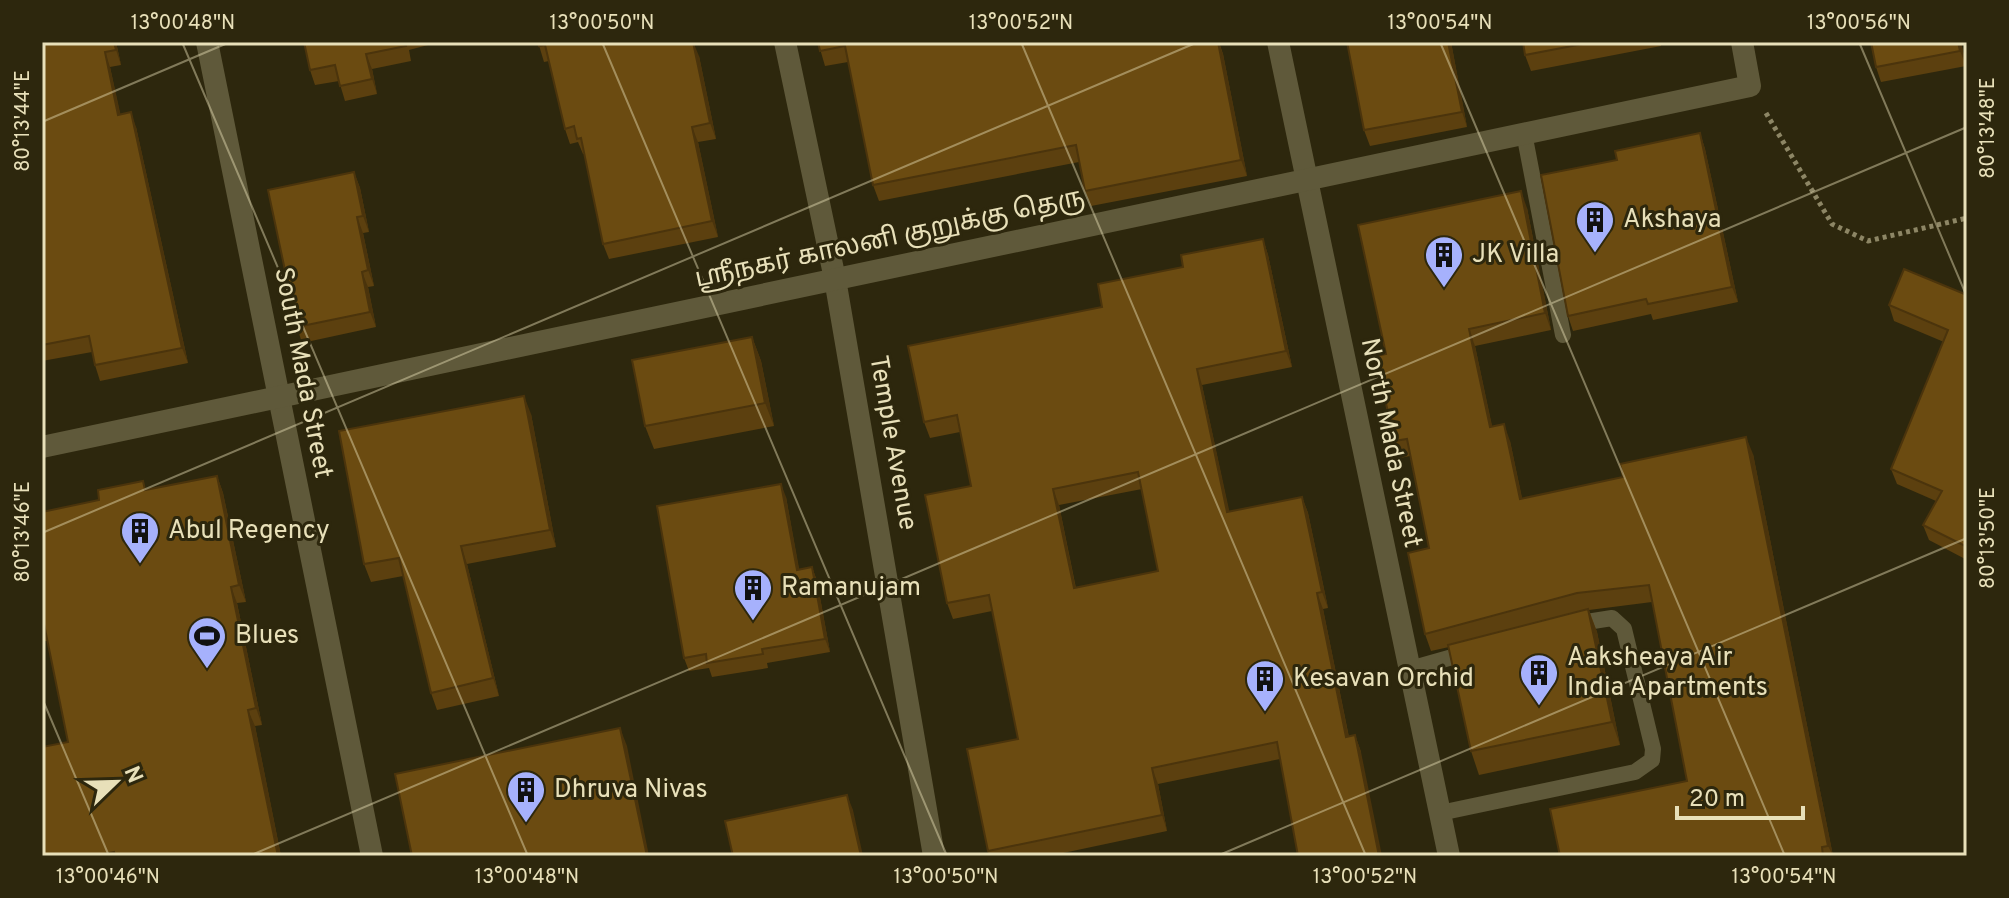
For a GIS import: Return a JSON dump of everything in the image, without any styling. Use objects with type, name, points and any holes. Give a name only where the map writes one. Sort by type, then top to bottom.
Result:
[{"type":"street","name":"South Mada Street","points":[[207,42],[372,856]]},
{"type":"street","name":"Temple Avenue","points":[[785,42],[835,279],[934,856]]},
{"type":"street","name":"North Mada Street","points":[[1278,42],[1449,856]]},
{"type":"street","points":[[1742,42],[1750,86]]},
{"type":"street","name":"ஸ்ரீநகர் காலனி குறுக்கு தெரு","points":[[42,447],[1750,86]]},
{"type":"lane","points":[[1524,133],[1563,335]]},
{"type":"lane","points":[[1440,813],[1635,772],[1652,760],[1653,749],[1627,640],[1619,620],[1599,618],[1561,628]]},
{"type":"lane","points":[[1410,669],[1487,647]]},
{"type":"path","points":[[1750,86],[1832,224],[1868,241],[1967,218]]},
{"type":"building","points":[[42,42],[114,42],[116,50],[105,52],[118,115],[131,112],[182,348],[95,365],[89,336],[42,345]]},
{"type":"building","points":[[304,42],[405,42],[406,46],[366,54],[372,79],[340,86],[335,65],[310,70]]},
{"type":"building","points":[[538,42],[693,42],[710,123],[692,127],[712,221],[603,244],[581,138],[577,139],[574,126],[565,129],[545,45],[539,46]]},
{"type":"building","points":[[818,42],[1218,42],[1241,160],[1085,191],[1076,145],[873,185],[845,46],[820,51]]},
{"type":"building","points":[[1347,42],[1448,42],[1462,112],[1364,130]]},
{"type":"building","points":[[1523,42],[1593,42],[1525,55]]},
{"type":"building","points":[[1871,42],[1958,42],[1960,51],[1876,67]]},
{"type":"building","points":[[1700,133],[1732,287],[1648,304],[1646,299],[1568,316],[1541,175],[1617,160],[1615,151]]},
{"type":"building","points":[[354,172],[363,216],[357,217],[368,270],[362,272],[370,312],[297,327],[268,190]]},
{"type":"building","points":[[1521,191],[1545,313],[1469,329],[1490,427],[1504,424],[1520,499],[1623,477],[1620,464],[1746,437],[1828,846],[1822,847],[1823,856],[1560,856],[1550,809],[1687,781],[1649,585],[1577,593],[1425,634],[1408,553],[1429,548],[1407,439],[1394,441],[1376,356],[1386,354],[1358,225]]},
{"type":"building","points":[[1263,239],[1286,351],[1197,369],[1227,512],[1302,497],[1322,592],[1317,593],[1346,737],[1355,735],[1379,856],[1298,856],[1277,742],[1152,768],[1162,815],[988,851],[967,749],[1018,739],[989,595],[947,603],[925,495],[971,486],[957,415],[924,422],[908,346],[1102,307],[1098,284],[1183,267],[1181,255]],"holes":[[[1138,472],[1158,571],[1074,588],[1053,489]]]},
{"type":"building","points":[[1904,269],[1967,295],[1967,547],[1923,525],[1942,491],[1891,469],[1948,330],[1889,305]]},
{"type":"building","points":[[752,337],[765,403],[645,426],[632,360]]},
{"type":"building","points":[[524,396],[550,530],[461,546],[493,678],[431,693],[399,558],[364,564],[339,431]]},
{"type":"building","points":[[217,476],[239,585],[231,587],[256,708],[248,710],[278,856],[115,856],[114,852],[95,856],[42,856],[42,747],[68,742],[42,624],[42,512],[99,500],[98,490],[143,481],[145,490]]},
{"type":"building","points":[[781,484],[797,570],[812,567],[825,639],[762,649],[763,654],[707,663],[706,654],[684,658],[657,506]]},
{"type":"building","name":"Aaksheaya Air India Apartments","points":[[1588,609],[1612,722],[1471,751],[1448,645]]},
{"type":"building","name":"Dhruva Nivas","points":[[620,728],[647,856],[412,856],[395,774]]},
{"type":"building","points":[[847,795],[861,856],[733,856],[725,821]]},
{"type":"place","name":"Akshaya","points":[[1595,254]]},
{"type":"place","name":"JK Villa","points":[[1444,289]]},
{"type":"place","name":"Abul Regency","points":[[140,565]]},
{"type":"place","name":"Ramanujam","points":[[753,622]]},
{"type":"place","name":"Blues","points":[[207,670]]},
{"type":"place","name":"Aaksheaya Air India Apartments","points":[[1539,707]]},
{"type":"place","name":"Kesavan Orchid","points":[[1265,713]]},
{"type":"place","name":"Dhruva Nivas","points":[[526,824]]}]
